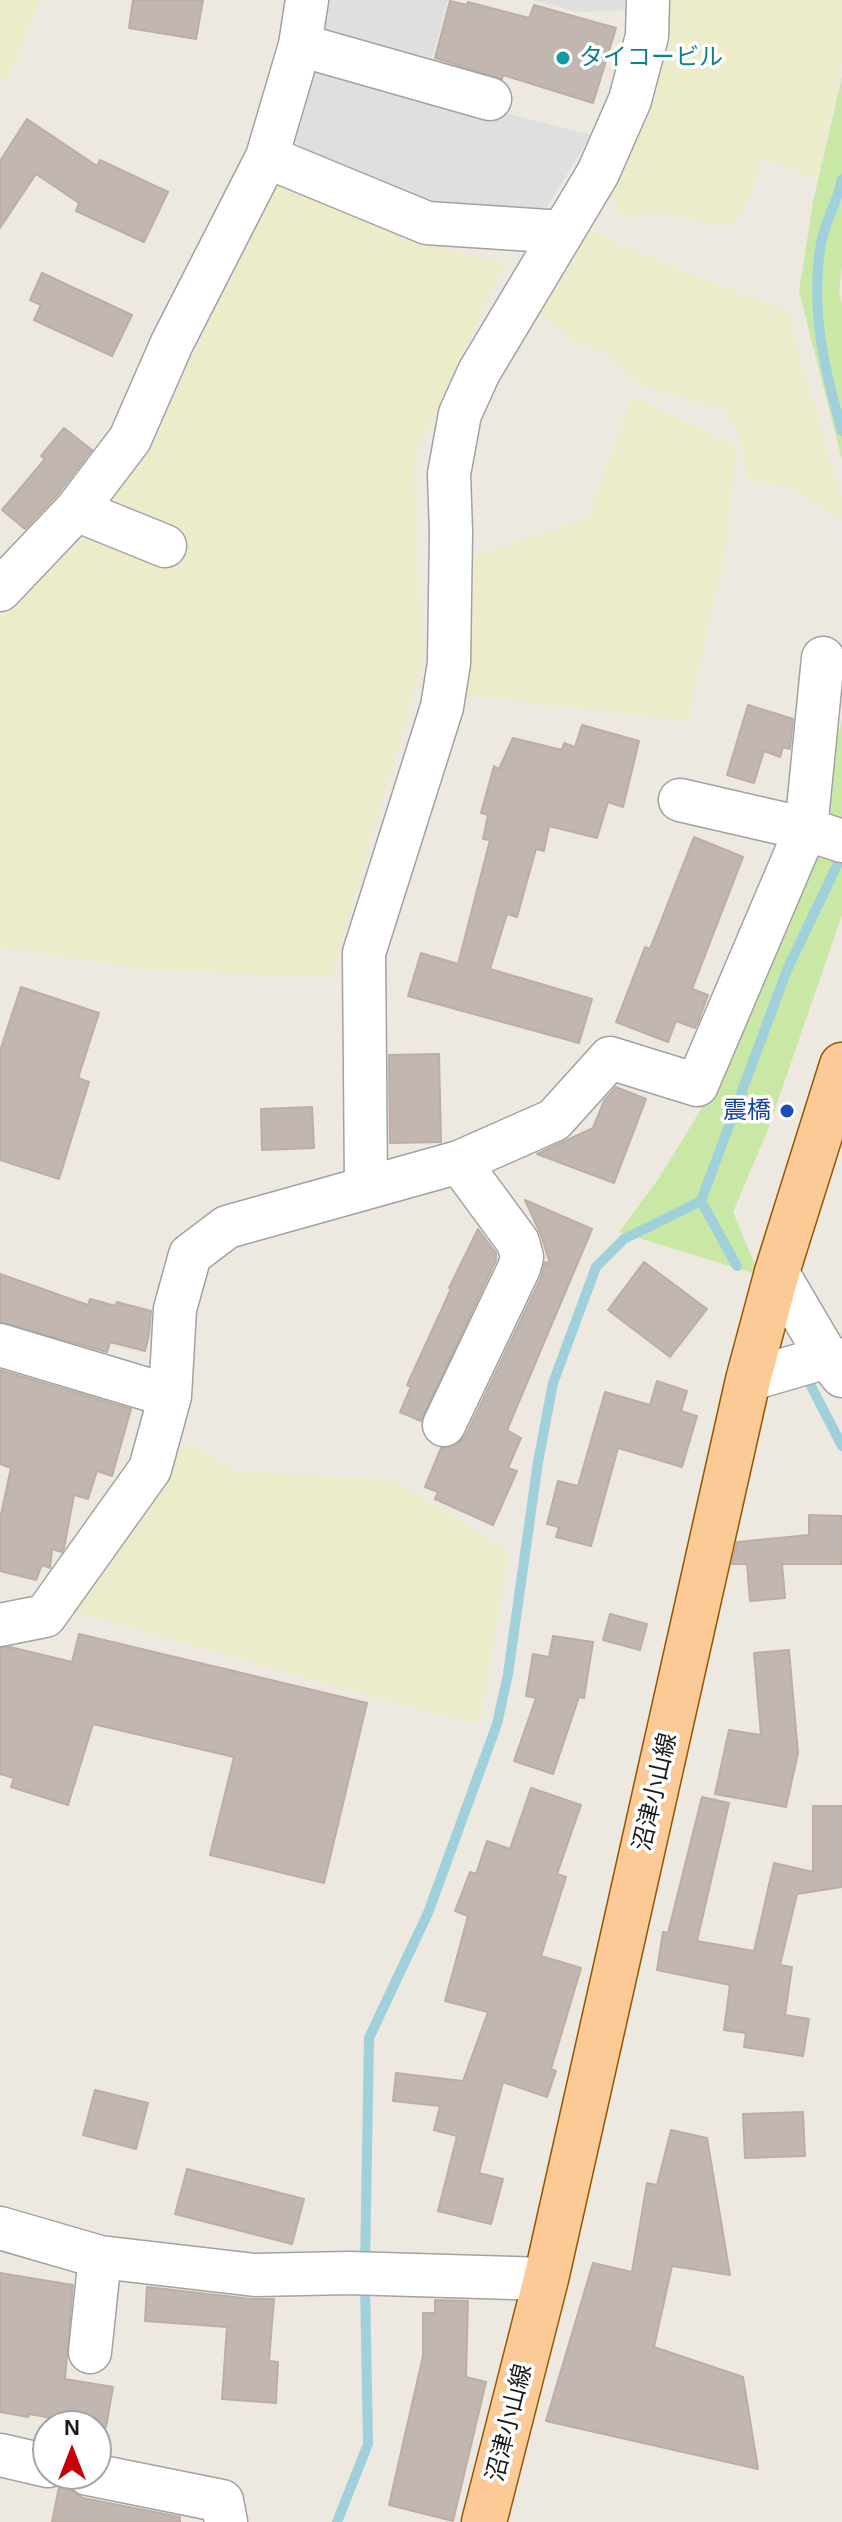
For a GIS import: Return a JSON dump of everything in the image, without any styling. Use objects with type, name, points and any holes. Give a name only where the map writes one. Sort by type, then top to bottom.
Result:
[{"type":"main road","name":"沼津小山線","points":[[484,2522],[546,2279],[748,1380],[777,1272],[842,1065]]},
{"type":"street","points":[[0,590],[76,510],[130,439],[172,343],[267,157],[300,45],[307,0]]},
{"type":"street","points":[[366,1187],[364,953],[442,707],[449,663],[449,474],[460,414],[479,372],[598,173],[630,100],[647,36],[648,0]]},
{"type":"street","points":[[300,45],[490,99]]},
{"type":"street","points":[[267,157],[427,223],[563,232]]},
{"type":"street","points":[[76,510],[165,546]]},
{"type":"street","points":[[0,1625],[45,1616],[150,1469],[170,1396],[175,1309],[190,1255],[227,1227],[459,1162],[554,1120],[610,1058],[697,1085],[824,835],[823,658]]},
{"type":"street","points":[[680,800],[824,835]]},
{"type":"street","points":[[444,1425],[522,1257],[518,1242],[459,1162]]},
{"type":"street","points":[[748,1380],[837,1364],[777,1272]]},
{"type":"street","points":[[0,1345],[170,1396]]},
{"type":"street","points":[[0,2228],[100,2257],[255,2275],[349,2273],[546,2279]]},
{"type":"street","points":[[90,2352],[100,2257]]},
{"type":"street","points":[[0,2455],[32,2462]]},
{"type":"street","points":[[112,2479],[222,2501],[226,2522]]},
{"type":"green space","points":[[0,0],[39,0],[7,81],[0,81]]},
{"type":"green space","points":[[667,0],[842,0],[842,58],[818,179],[760,158],[747,205],[729,226],[660,214],[622,216],[610,192],[655,98],[666,34]]},
{"type":"green space","points":[[842,77],[842,265],[839,292],[842,305],[842,460],[799,291],[813,202]]},
{"type":"green space","points":[[273,176],[402,238],[505,263],[413,461],[423,660],[331,977],[148,970],[0,947],[0,617],[77,534],[165,418]]},
{"type":"green space","points":[[591,231],[697,277],[790,311],[795,340],[842,500],[842,521],[792,489],[748,478],[738,429],[724,410],[641,385],[606,352],[576,342],[535,310]]},
{"type":"green space","points":[[632,396],[736,446],[727,540],[688,721],[467,695],[471,557],[588,518]]},
{"type":"green space","points":[[842,717],[842,915],[767,1132],[733,1212],[759,1275],[619,1232],[659,1178],[714,1088],[818,828]]},
{"type":"green space","points":[[186,1442],[235,1471],[385,1479],[398,1483],[509,1551],[480,1724],[69,1610]]},
{"type":"shaded area","points":[[321,0],[448,0],[428,72],[321,45]]},
{"type":"shaded area","points":[[533,0],[625,0],[624,10],[577,12]]},
{"type":"shaded area","points":[[318,65],[591,135],[543,213],[471,211],[401,196],[302,150],[293,139],[309,71]]},
{"type":"building","points":[[133,0],[203,0],[196,39],[129,28]]},
{"type":"building","points":[[450,1],[467,5],[468,2],[529,18],[534,5],[616,28],[593,103],[435,58]]},
{"type":"building","points":[[27,119],[97,166],[100,160],[168,192],[144,242],[76,211],[79,203],[36,174],[0,228],[0,161]]},
{"type":"building","points":[[42,273],[132,315],[112,356],[34,320],[41,305],[30,300]]},
{"type":"building","points":[[64,428],[92,450],[58,494],[25,529],[2,510],[45,459],[41,456]]},
{"type":"building","points":[[748,705],[793,719],[790,749],[783,747],[780,757],[764,751],[754,783],[727,775]]},
{"type":"building","points":[[582,725],[639,741],[623,807],[608,802],[597,838],[549,826],[544,851],[536,849],[517,917],[507,914],[490,969],[592,999],[579,1043],[408,996],[421,953],[458,964],[490,840],[483,839],[488,815],[481,813],[494,766],[499,769],[513,738],[562,750],[564,743],[575,747]]},
{"type":"building","points":[[694,837],[743,857],[692,989],[708,995],[698,1022],[695,1028],[676,1021],[668,1042],[616,1022],[645,947],[650,949]]},
{"type":"building","points":[[21,987],[99,1013],[78,1078],[89,1082],[59,1179],[0,1160],[0,1051]]},
{"type":"building","points":[[439,1054],[441,1142],[390,1143],[389,1055]]},
{"type":"building","points":[[616,1087],[646,1099],[614,1183],[537,1154],[593,1128],[604,1101]]},
{"type":"building","points":[[312,1107],[314,1148],[262,1150],[261,1109]]},
{"type":"building","points":[[525,1200],[592,1229],[507,1430],[521,1438],[508,1468],[517,1471],[493,1525],[435,1499],[438,1492],[425,1487],[441,1448],[457,1445],[466,1435],[541,1278],[545,1262],[550,1264]]},
{"type":"building","points":[[478,1229],[496,1253],[496,1260],[421,1421],[400,1412],[411,1387],[407,1385]]},
{"type":"building","points":[[644,1262],[707,1309],[670,1357],[608,1310]]},
{"type":"building","points":[[0,1274],[88,1305],[90,1299],[151,1311],[145,1351],[110,1342],[107,1352],[0,1322]]},
{"type":"building","points":[[0,1370],[131,1409],[112,1476],[97,1471],[88,1499],[74,1495],[64,1548],[62,1552],[52,1549],[50,1568],[42,1565],[36,1580],[0,1571],[0,1519],[11,1468],[0,1464]]},
{"type":"building","points":[[657,1381],[687,1391],[681,1411],[697,1416],[682,1467],[618,1448],[591,1546],[556,1537],[559,1527],[547,1524],[558,1481],[578,1486],[605,1392],[650,1405]]},
{"type":"building","points":[[809,1515],[842,1516],[842,1564],[782,1564],[785,1598],[750,1601],[747,1564],[732,1564],[737,1542],[809,1535]]},
{"type":"building","points":[[610,1614],[647,1624],[640,1650],[603,1640]]},
{"type":"building","points":[[79,1634],[367,1703],[324,1883],[210,1855],[234,1757],[93,1724],[68,1805],[11,1787],[14,1778],[0,1774],[0,1648],[10,1647],[72,1662]]},
{"type":"building","points":[[553,1636],[593,1642],[584,1698],[579,1697],[553,1774],[514,1761],[536,1698],[526,1696],[533,1654],[549,1657]]},
{"type":"building","points":[[789,1650],[798,1753],[786,1807],[715,1794],[729,1730],[761,1735],[754,1653]]},
{"type":"building","points":[[531,1788],[581,1805],[557,1874],[566,1877],[541,1956],[581,1968],[551,2069],[556,2071],[547,2097],[503,2082],[479,2173],[503,2179],[491,2224],[438,2211],[457,2136],[434,2130],[440,2106],[393,2101],[396,2073],[463,2081],[488,2012],[445,2001],[468,1916],[455,1911],[470,1872],[476,1874],[487,1841],[510,1849]]},
{"type":"building","points":[[702,1797],[729,1803],[697,1941],[754,1951],[774,1863],[813,1872],[813,1806],[842,1806],[842,1887],[797,1894],[780,1965],[792,1967],[785,2015],[809,2019],[803,2056],[744,2047],[746,2033],[724,2030],[730,1985],[657,1970],[663,1932],[668,1933]]},
{"type":"building","points":[[95,2090],[148,2103],[136,2149],[83,2135]]},
{"type":"building","points":[[803,2112],[805,2156],[745,2158],[743,2114]]},
{"type":"building","points":[[671,2130],[707,2138],[730,2275],[672,2266],[654,2347],[743,2377],[758,2469],[546,2421],[593,2263],[632,2272],[647,2183],[657,2185]]},
{"type":"building","points":[[187,2169],[304,2199],[292,2244],[175,2214]]},
{"type":"building","points":[[0,2273],[73,2285],[65,2379],[113,2387],[109,2410],[32,2410],[28,2417],[0,2412]]},
{"type":"building","points":[[147,2287],[274,2299],[269,2361],[278,2362],[276,2403],[222,2399],[227,2327],[145,2321]]},
{"type":"building","points":[[435,2300],[468,2301],[466,2377],[486,2382],[453,2521],[389,2505],[423,2356],[423,2313],[435,2313]]},
{"type":"building","points":[[58,2490],[72,2490],[83,2498],[180,2517],[180,2522],[52,2522]]},
{"type":"waterway","points":[[842,179],[821,243],[817,291],[825,361],[842,431]]},
{"type":"waterway","points":[[365,2266],[369,2038],[428,1913],[497,1724],[508,1674],[538,1462],[553,1383],[596,1267],[624,1239],[701,1201],[787,970],[842,855]]},
{"type":"waterway","points":[[701,1201],[737,1266]]},
{"type":"waterway","points":[[811,1386],[842,1446]]},
{"type":"waterway","points":[[337,2522],[368,2444],[365,2282]]},
{"type":"place","name":"タイコービル","points":[[563,58]]},
{"type":"place","name":"震橋","points":[[787,1111]]}]
